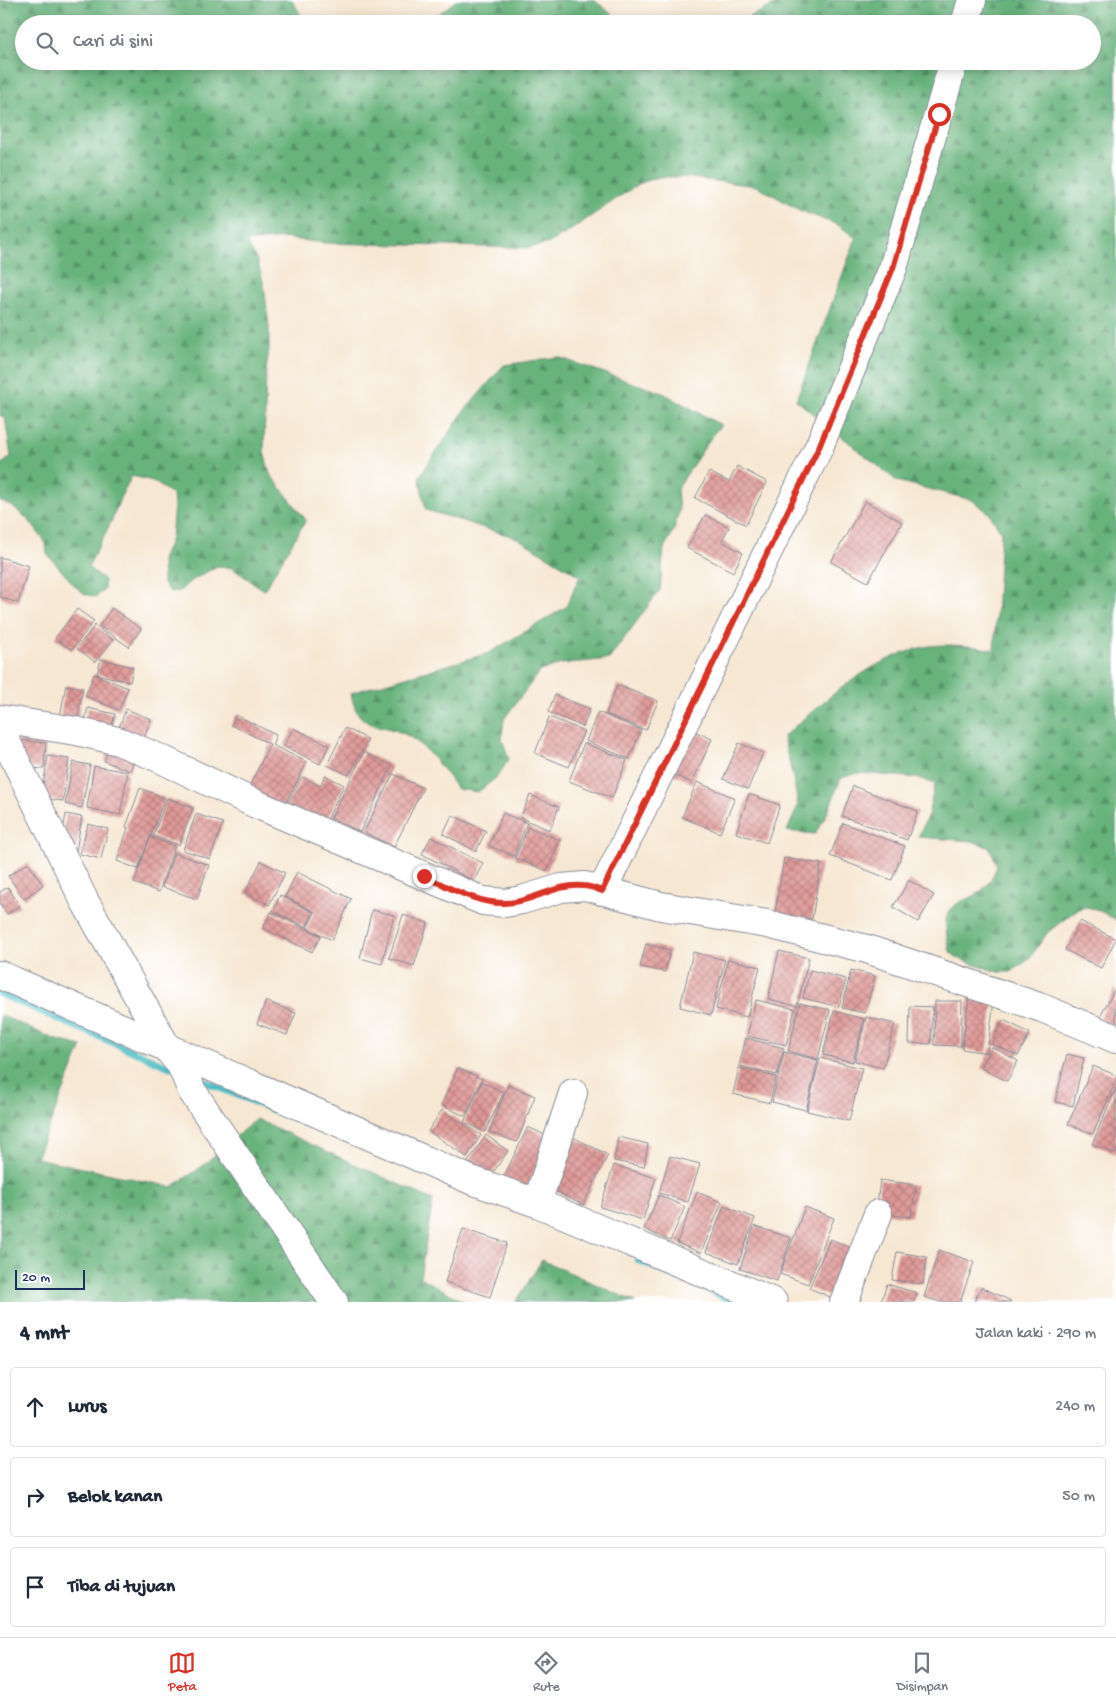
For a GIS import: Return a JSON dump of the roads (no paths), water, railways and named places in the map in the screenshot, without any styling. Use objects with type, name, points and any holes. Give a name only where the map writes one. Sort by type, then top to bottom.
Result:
[{"type":"street","points":[[968,15],[972,0]]},
{"type":"street","points":[[602,891],[819,447],[893,268],[951,70]]},
{"type":"street","points":[[0,719],[76,731],[118,741],[159,758],[256,804],[483,901],[504,903],[522,900],[561,888],[585,886],[661,906],[768,924],[867,949],[1042,1008],[1116,1040]]},
{"type":"street","points":[[0,729],[84,900],[174,1056],[192,1091],[334,1302]]},
{"type":"street","points":[[0,974],[174,1056],[471,1180],[537,1203],[773,1302]]},
{"type":"street","points":[[537,1203],[573,1093]]},
{"type":"street","points":[[844,1302],[878,1214]]},
{"type":"waterway","points":[[0,994],[170,1067]]},
{"type":"waterway","points":[[196,1078],[343,1139]]},
{"type":"waterway","points":[[638,1260],[736,1302]]}]
